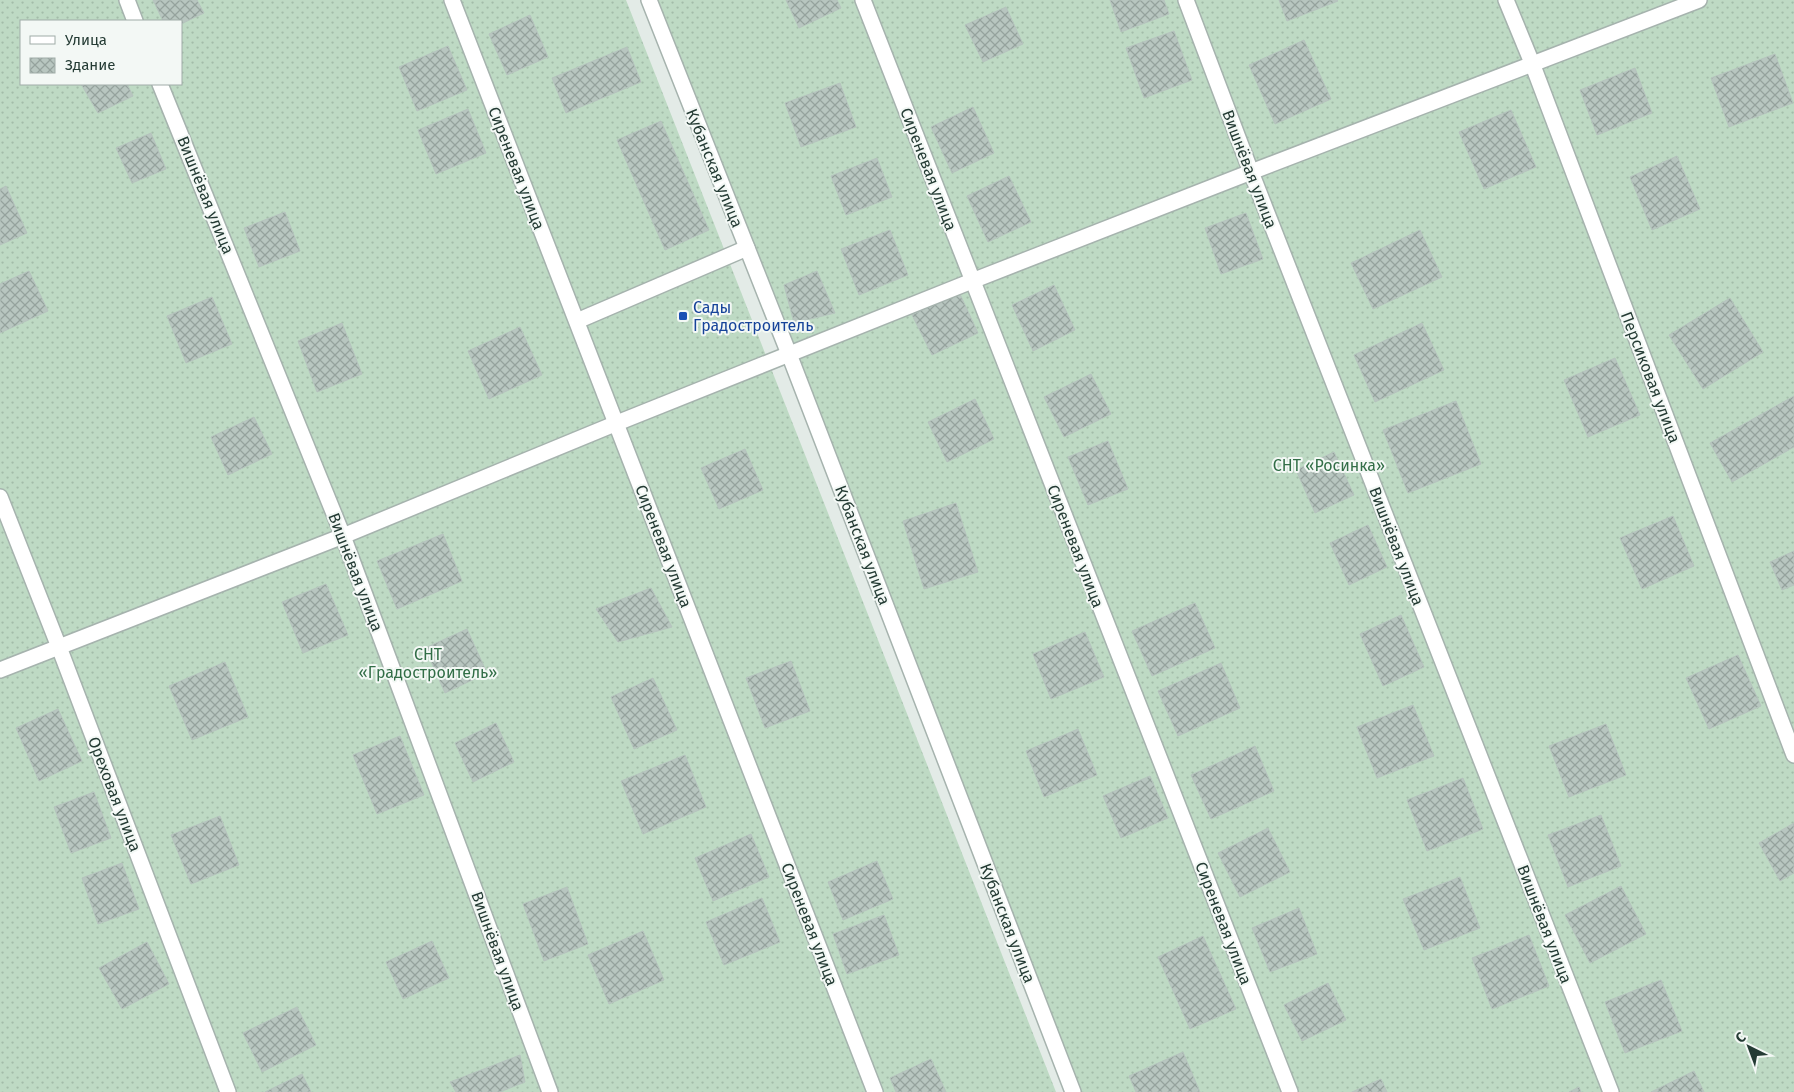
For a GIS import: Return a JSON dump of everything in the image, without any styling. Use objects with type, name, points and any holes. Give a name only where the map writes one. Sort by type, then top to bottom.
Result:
[{"type":"street","points":[[127,0],[135,20]]},
{"type":"street","name":"Сиреневая улица","points":[[452,0],[875,1092]]},
{"type":"street","name":"Кубанская улица","points":[[649,0],[789,354],[1073,1092]]},
{"type":"street","name":"Сиреневая улица","points":[[863,0],[1290,1092]]},
{"type":"street","name":"Вишнёвая улица","points":[[1186,0],[1250,172],[1611,1092]]},
{"type":"street","name":"Персиковая улица","points":[[1506,0],[1532,64],[1794,756]]},
{"type":"street","points":[[0,670],[343,536],[972,281],[1699,0]]},
{"type":"street","name":"Вишнёвая улица","points":[[160,85],[343,536],[550,1092]]},
{"type":"street","points":[[577,321],[747,248]]},
{"type":"street","name":"Ореховая улица","points":[[0,496],[60,647],[228,1092]]},
{"type":"green space","name":"СНТ «Градостроитель»","points":[[0,0],[626,0],[1056,1092],[0,1092]]},
{"type":"green space","name":"СНТ «Росинка»","points":[[649,0],[1794,0],[1794,1092],[1073,1092]]},
{"type":"building","points":[[153,0],[197,0],[204,13],[182,24],[182,20],[163,20]]},
{"type":"building","points":[[786,0],[837,0],[841,8],[799,28]]},
{"type":"building","points":[[1110,0],[1164,0],[1169,14],[1121,32]]},
{"type":"building","points":[[1279,0],[1337,0],[1338,1],[1287,21]]},
{"type":"building","points":[[1006,7],[1023,44],[983,62],[965,25]]},
{"type":"building","points":[[530,15],[548,57],[507,75],[489,34]]},
{"type":"building","points":[[1174,31],[1192,80],[1144,98],[1126,48]]},
{"type":"building","points":[[1304,40],[1331,99],[1275,124],[1249,65]]},
{"type":"building","points":[[448,46],[467,90],[417,111],[399,67]]},
{"type":"building","points":[[627,47],[641,82],[566,113],[552,78]]},
{"type":"building","points":[[1775,54],[1793,103],[1729,127],[1711,78]]},
{"type":"building","points":[[1635,68],[1652,113],[1597,135],[1580,90]]},
{"type":"building","points":[[840,83],[856,127],[801,147],[785,103]]},
{"type":"building","points":[[82,85],[128,85],[133,96],[98,113]]},
{"type":"building","points":[[973,107],[994,153],[952,173],[931,127]]},
{"type":"building","points":[[468,109],[486,153],[436,174],[418,130]]},
{"type":"building","points":[[1511,110],[1536,167],[1484,189],[1459,132]]},
{"type":"building","points":[[661,121],[709,230],[665,250],[617,140]]},
{"type":"building","points":[[151,133],[166,169],[132,183],[116,148]]},
{"type":"building","points":[[1677,156],[1700,209],[1652,230],[1630,177]]},
{"type":"building","points":[[877,158],[892,197],[846,215],[831,176]]},
{"type":"building","points":[[1009,176],[1031,222],[988,242],[967,196]]},
{"type":"building","points":[[6,186],[27,233],[0,245],[0,189]]},
{"type":"building","points":[[285,212],[300,251],[259,267],[244,228]]},
{"type":"building","points":[[1246,213],[1263,259],[1221,274],[1205,228]]},
{"type":"building","points":[[890,230],[908,275],[859,295],[841,249]]},
{"type":"building","points":[[1420,230],[1442,277],[1373,309],[1351,263]]},
{"type":"building","points":[[29,271],[48,311],[0,333],[0,284]]},
{"type":"building","points":[[817,271],[835,313],[794,323],[784,285]]},
{"type":"building","points":[[1054,285],[1075,330],[1033,351],[1012,305]]},
{"type":"building","points":[[959,292],[978,333],[932,355],[912,315]]},
{"type":"building","points":[[212,297],[232,344],[186,363],[167,316]]},
{"type":"building","points":[[1730,298],[1763,352],[1703,389],[1669,335]]},
{"type":"building","points":[[342,323],[362,374],[317,392],[298,341]]},
{"type":"building","points":[[1422,323],[1444,370],[1375,402],[1354,355]]},
{"type":"building","points":[[520,327],[542,375],[489,399],[468,351]]},
{"type":"building","points":[[1615,358],[1640,415],[1588,437],[1564,380]]},
{"type":"building","points":[[1091,374],[1111,414],[1064,437],[1044,397]]},
{"type":"building","points":[[1794,396],[1794,447],[1732,482],[1710,443]]},
{"type":"building","points":[[975,399],[994,439],[947,462],[928,422]]},
{"type":"building","points":[[1456,401],[1481,464],[1408,493],[1383,430]]},
{"type":"building","points":[[254,417],[272,454],[228,475],[211,437]]},
{"type":"building","points":[[1108,441],[1128,489],[1088,505],[1068,457]]},
{"type":"building","points":[[745,449],[763,490],[719,509],[701,468]]},
{"type":"building","points":[[1334,452],[1354,495],[1315,513],[1296,470]]},
{"type":"building","points":[[956,503],[978,572],[924,589],[903,521]]},
{"type":"building","points":[[1673,516],[1694,566],[1642,589],[1620,538]]},
{"type":"building","points":[[1368,525],[1387,567],[1349,585],[1330,543]]},
{"type":"building","points":[[443,534],[462,581],[397,609],[377,561]]},
{"type":"building","points":[[1794,551],[1794,585],[1782,590],[1770,562]]},
{"type":"building","points":[[326,584],[348,635],[303,653],[282,602]]},
{"type":"building","points":[[651,588],[672,627],[618,642],[596,609]]},
{"type":"building","points":[[1195,603],[1215,648],[1152,676],[1132,631]]},
{"type":"building","points":[[1401,615],[1424,667],[1383,686],[1360,634]]},
{"type":"building","points":[[467,629],[487,673],[445,693],[425,648]]},
{"type":"building","points":[[1085,632],[1104,677],[1051,699],[1033,654]]},
{"type":"building","points":[[1738,655],[1761,706],[1709,729],[1686,678]]},
{"type":"building","points":[[791,661],[810,711],[765,728],[746,678]]},
{"type":"building","points":[[225,662],[248,717],[192,740],[169,686]]},
{"type":"building","points":[[1221,663],[1240,708],[1178,736],[1158,691]]},
{"type":"building","points":[[653,678],[677,730],[634,749],[611,697]]},
{"type":"building","points":[[1413,705],[1434,756],[1377,778],[1357,727]]},
{"type":"building","points":[[58,709],[82,761],[39,781],[16,728]]},
{"type":"building","points":[[496,723],[514,762],[473,782],[455,743]]},
{"type":"building","points":[[1606,724],[1626,775],[1569,797],[1549,746]]},
{"type":"building","points":[[1078,729],[1097,775],[1044,797],[1026,751]]},
{"type":"building","points":[[400,736],[424,795],[377,814],[353,755]]},
{"type":"building","points":[[1255,746],[1274,791],[1211,819],[1191,775]]},
{"type":"building","points":[[685,755],[706,807],[643,834],[621,781]]},
{"type":"building","points":[[1150,776],[1168,818],[1121,838],[1103,796]]},
{"type":"building","points":[[1463,778],[1483,829],[1427,851],[1407,800]]},
{"type":"building","points":[[94,792],[111,838],[71,853],[54,807]]},
{"type":"building","points":[[1601,815],[1621,866],[1568,887],[1548,835]]},
{"type":"building","points":[[220,816],[239,865],[191,884],[171,835]]},
{"type":"building","points":[[1794,823],[1794,873],[1780,881],[1759,843]]},
{"type":"building","points":[[1268,828],[1290,872],[1240,897],[1218,853]]},
{"type":"building","points":[[751,834],[769,877],[713,901],[695,858]]},
{"type":"building","points":[[877,861],[893,899],[843,920],[828,882]]},
{"type":"building","points":[[122,863],[139,909],[98,924],[82,878]]},
{"type":"building","points":[[1460,877],[1480,928],[1424,950],[1403,899]]},
{"type":"building","points":[[1621,886],[1646,934],[1590,963],[1565,915]]},
{"type":"building","points":[[567,887],[588,944],[544,961],[523,904]]},
{"type":"building","points":[[762,898],[780,942],[724,965],[706,922]]},
{"type":"building","points":[[1299,908],[1317,954],[1270,972],[1252,928]]},
{"type":"building","points":[[884,915],[899,955],[847,974],[833,934]]},
{"type":"building","points":[[643,931],[664,980],[609,1004],[588,955]]},
{"type":"building","points":[[1529,935],[1549,986],[1492,1009],[1472,958]]},
{"type":"building","points":[[1203,936],[1236,1009],[1190,1029],[1158,957]]},
{"type":"building","points":[[432,941],[449,978],[403,999],[386,962]]},
{"type":"building","points":[[147,942],[169,984],[122,1009],[99,968]]},
{"type":"building","points":[[1661,980],[1682,1031],[1625,1053],[1605,1002]]},
{"type":"building","points":[[1328,983],[1346,1020],[1302,1041],[1284,1005]]},
{"type":"building","points":[[297,1007],[316,1045],[262,1072],[243,1033]]},
{"type":"building","points":[[1183,1052],[1200,1092],[1136,1092],[1129,1076]]},
{"type":"building","points":[[520,1055],[525,1082],[500,1092],[456,1092],[450,1082]]},
{"type":"building","points":[[931,1059],[946,1092],[896,1092],[890,1078]]},
{"type":"building","points":[[1694,1071],[1704,1092],[1651,1092]]},
{"type":"building","points":[[302,1074],[311,1092],[265,1092]]},
{"type":"building","points":[[1381,1079],[1387,1092],[1352,1092]]},
{"type":"building","points":[[1579,1087],[1581,1092],[1569,1092]]},
{"type":"place","name":"Сады Градостроитель","points":[[683,316]]}]
